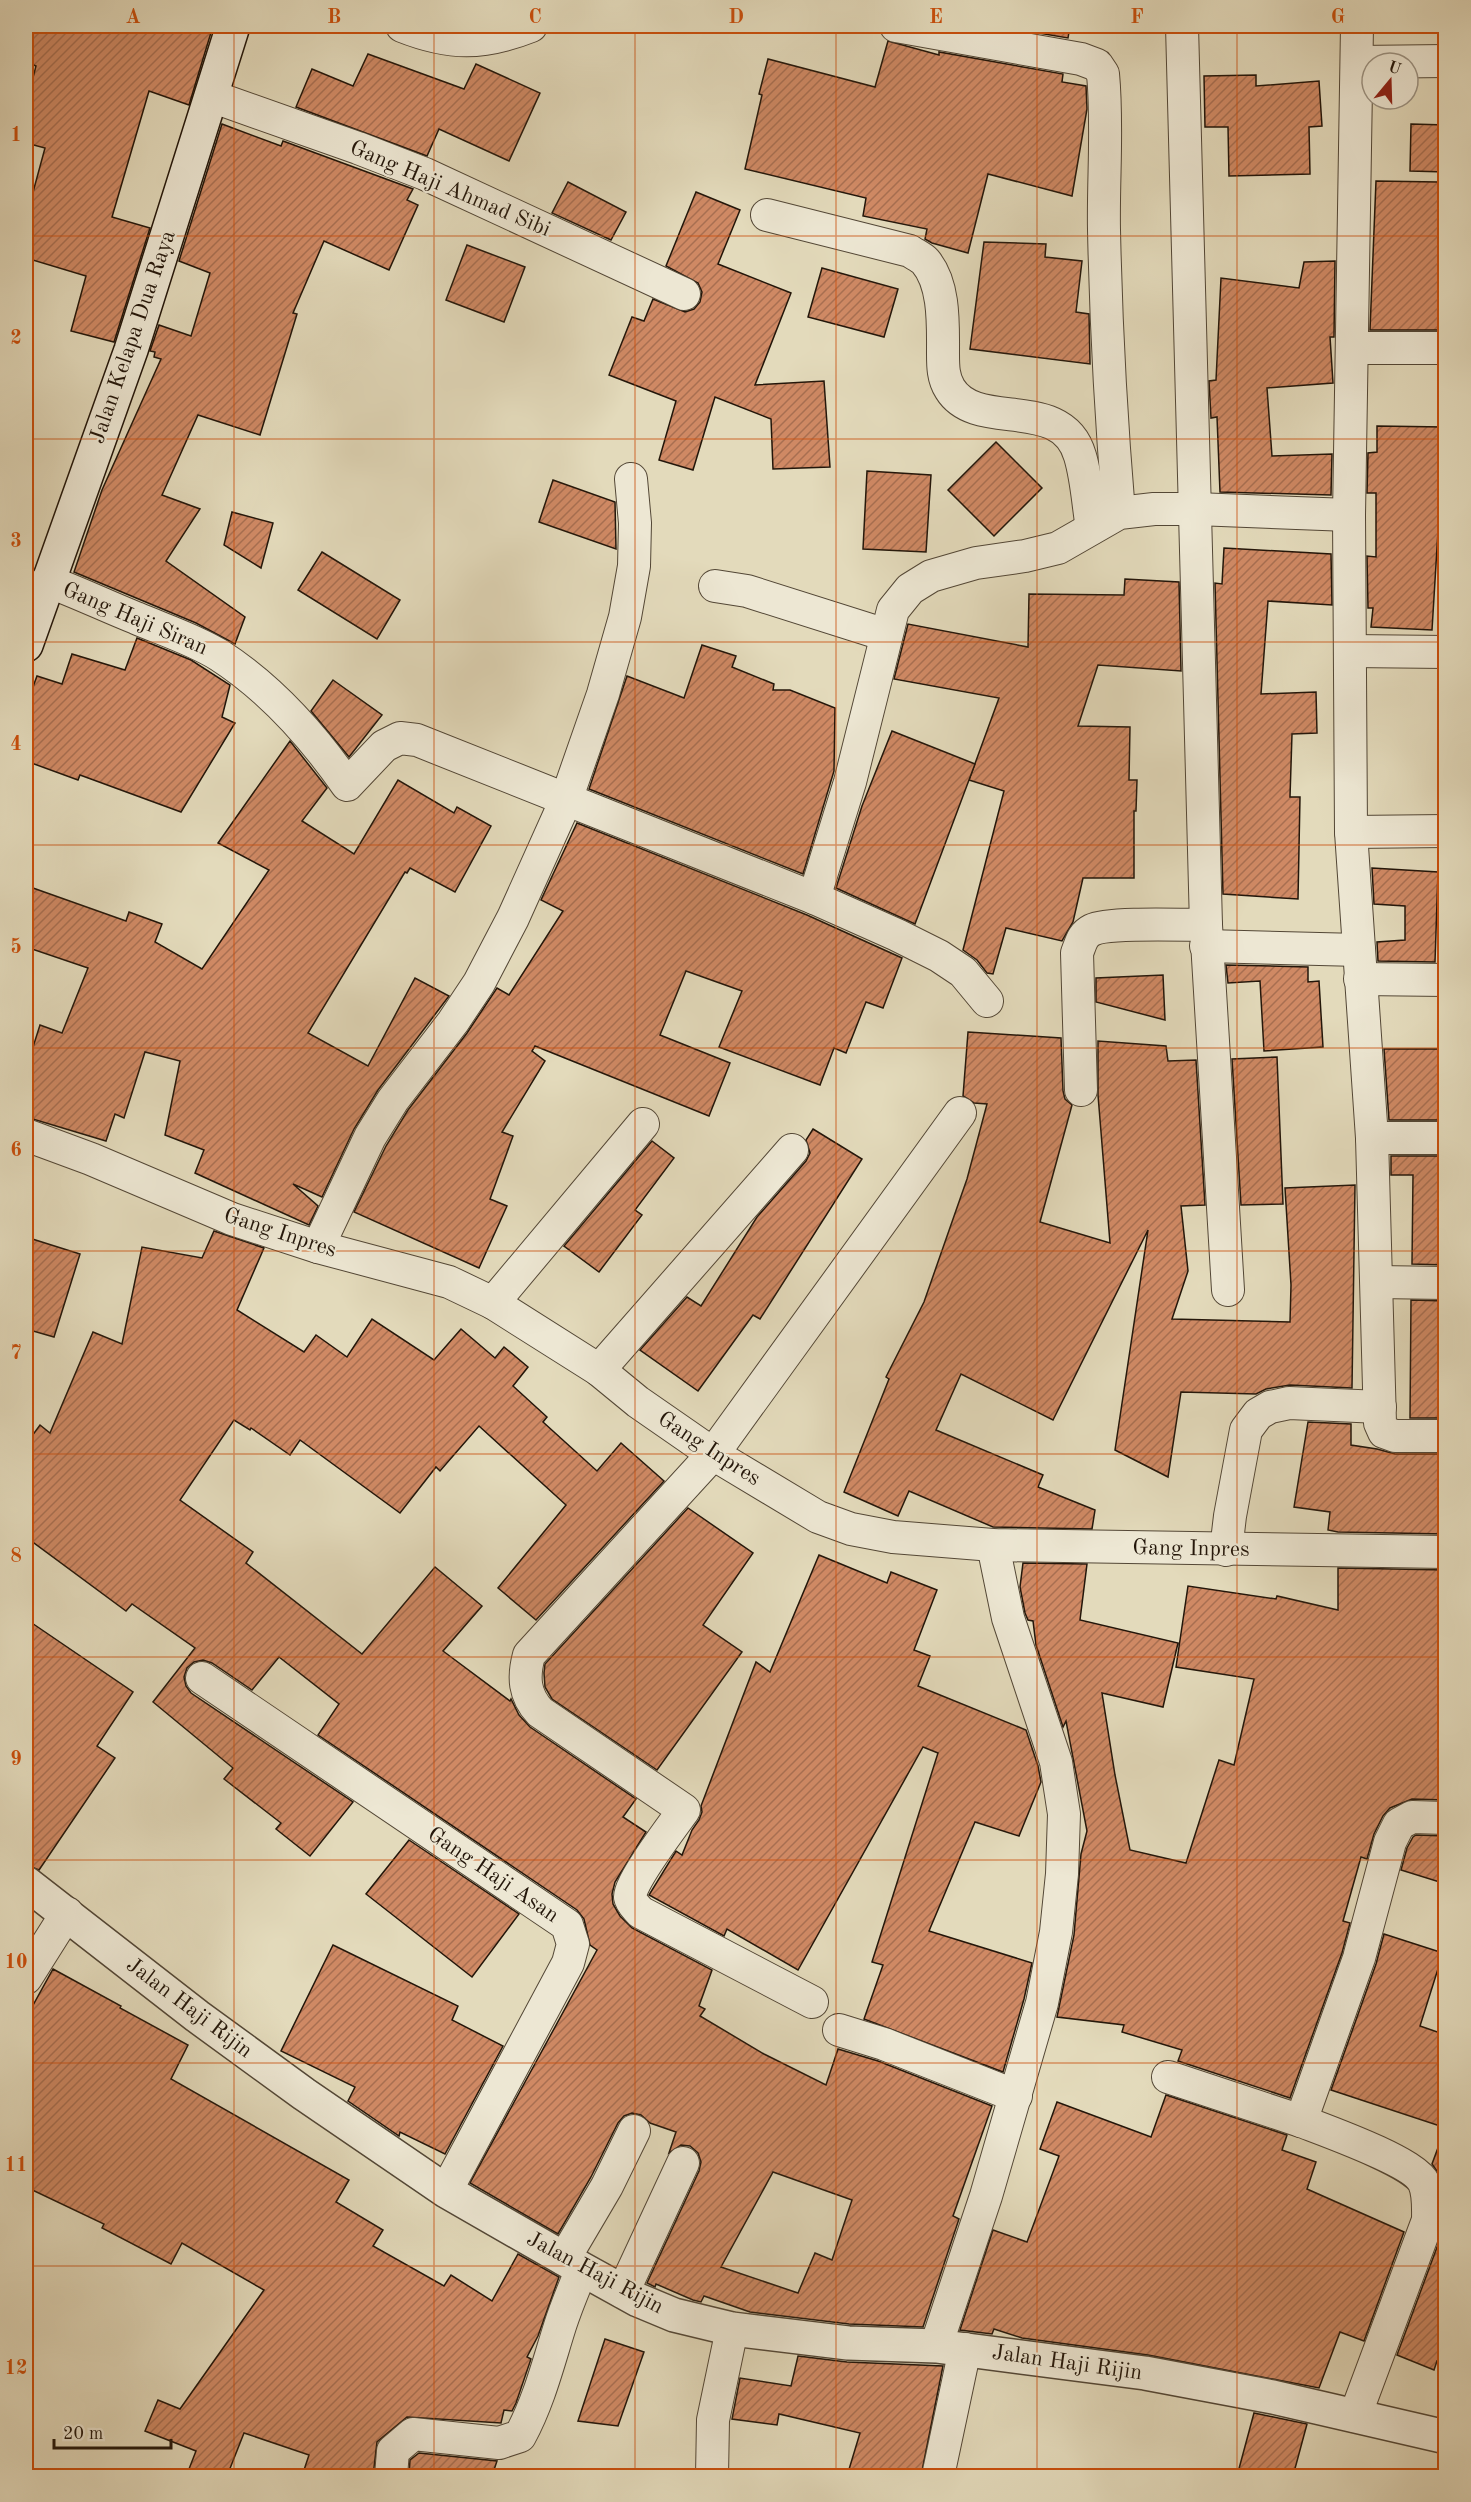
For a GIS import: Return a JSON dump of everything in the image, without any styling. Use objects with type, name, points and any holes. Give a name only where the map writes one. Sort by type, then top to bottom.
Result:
[{"type":"street","points":[[402,26],[424,34],[456,41],[481,40],[510,34],[531,26]]},
{"type":"street","points":[[896,26],[1081,59],[1097,65],[1103,74],[1106,142],[1104,228],[1110,408],[1119,513]]},
{"type":"street","points":[[1182,26],[1206,935],[1228,1290]]},
{"type":"street","points":[[1357,26],[1349,515],[1352,832],[1372,1138],[1380,1422],[1384,1432],[1395,1436],[1446,1436]]},
{"type":"street","name":"Jalan Kelapa Dua Raya","points":[[26,645],[131,350],[230,37]]},
{"type":"street","points":[[1357,62],[1446,61]]},
{"type":"street","name":"Gang Haji Ahmad Sibi","points":[[211,96],[425,174],[684,294]]},
{"type":"street","points":[[767,215],[910,251],[925,261],[941,300],[944,372],[949,388],[958,400],[974,407],[1038,418],[1056,425],[1071,439],[1080,455],[1092,528]]},
{"type":"street","points":[[1352,348],[1446,348]]},
{"type":"street","points":[[318,1246],[370,1137],[393,1100],[453,1022],[479,983],[513,918],[566,800],[603,694],[624,617],[634,566],[635,523],[631,479]]},
{"type":"street","points":[[814,898],[850,782],[893,610],[910,589],[931,576],[976,563],[1025,556],[1058,548],[1119,513],[1154,509],[1196,509],[1349,515]]},
{"type":"street","name":"Gang Haji Siran","points":[[47,581],[183,635],[219,655],[252,679],[314,741],[348,785],[384,746],[400,738],[417,740],[566,800]]},
{"type":"street","points":[[715,586],[747,591],[886,635]]},
{"type":"street","points":[[1350,651],[1446,652]]},
{"type":"street","points":[[566,800],[814,898],[939,956],[963,972],[987,1001]]},
{"type":"street","points":[[1352,832],[1446,831]]},
{"type":"street","points":[[1081,1090],[1077,953],[1083,937],[1094,929],[1111,926],[1206,935],[1446,980]]},
{"type":"street","points":[[812,2002],[640,1912],[630,1897],[632,1888],[684,1810],[540,1712],[531,1702],[526,1691],[525,1668],[529,1655],[714,1454],[960,1113]]},
{"type":"street","points":[[493,1303],[643,1124]]},
{"type":"street","name":"Gang Inpres","points":[[26,1136],[91,1159],[232,1219],[318,1246],[448,1282],[493,1303],[599,1370],[638,1402],[714,1454],[818,1517],[851,1529],[893,1537],[993,1545],[1446,1552]]},
{"type":"street","points":[[1372,1138],[1446,1138]]},
{"type":"street","points":[[599,1370],[792,1150]]},
{"type":"street","points":[[1377,1282],[1446,1283]]},
{"type":"street","points":[[1226,1550],[1246,1430],[1258,1414],[1270,1407],[1289,1403],[1380,1407]]},
{"type":"street","points":[[938,2476],[951,2347],[1042,2003],[1056,1932],[1062,1874],[1064,1814],[1056,1762],[1008,1618],[993,1545]]},
{"type":"street","name":"Gang Haji Asan","points":[[202,1678],[567,1925],[573,1944],[568,1963],[446,2191]]},
{"type":"street","points":[[1301,2121],[1359,1958],[1390,1842],[1399,1824],[1412,1817],[1446,1818]]},
{"type":"street","name":"Jalan Haji Rijin","points":[[26,1882],[207,2023],[304,2094],[446,2191],[623,2292],[674,2315],[732,2329],[848,2343],[951,2347],[1067,2361],[1206,2384],[1446,2437]]},
{"type":"street","points":[[26,1978],[67,1913]]},
{"type":"street","points":[[839,2030],[884,2044],[1016,2097]]},
{"type":"street","points":[[1168,2077],[1301,2121],[1375,2151],[1405,2166],[1423,2181],[1428,2199],[1428,2220],[1355,2416]]},
{"type":"street","points":[[391,2476],[393,2451],[413,2434],[499,2443],[519,2436],[532,2413],[545,2379],[561,2324],[573,2264],[634,2131]]},
{"type":"street","points":[[623,2292],[683,2163]]},
{"type":"street","points":[[712,2476],[713,2420],[732,2329]]},
{"type":"building","points":[[26,26],[213,26],[189,105],[149,91],[112,217],[150,228],[114,342],[71,331],[86,276],[26,258],[26,218],[45,148],[26,143],[26,105],[36,66],[26,62]]},
{"type":"building","points":[[996,26],[1070,26],[1068,38]]},
{"type":"building","points":[[888,41],[939,55],[939,52],[1063,74],[1062,82],[1086,86],[1087,109],[1072,196],[988,174],[968,253],[925,239],[927,229],[863,216],[866,198],[745,169],[768,59],[875,87]]},
{"type":"building","points":[[368,54],[464,89],[476,64],[540,93],[509,161],[439,129],[427,156],[296,107],[312,69],[353,86]]},
{"type":"building","points":[[1256,75],[1256,86],[1319,81],[1322,126],[1309,127],[1310,174],[1229,176],[1228,127],[1205,127],[1204,76]]},
{"type":"building","points":[[222,124],[281,146],[283,141],[413,189],[407,200],[418,205],[389,270],[324,241],[293,313],[297,314],[260,435],[198,415],[162,495],[200,509],[166,561],[245,617],[235,644],[196,623],[74,572],[102,490],[161,359],[154,357],[155,352],[150,351],[159,325],[191,336],[210,273],[179,261]]},
{"type":"building","points":[[1411,124],[1446,125],[1446,172],[1410,171]]},
{"type":"building","points":[[1376,181],[1438,182],[1439,330],[1370,330]]},
{"type":"building","points":[[568,182],[626,212],[611,240],[552,213]]},
{"type":"building","points":[[696,192],[740,210],[718,264],[791,293],[755,385],[824,381],[830,467],[773,469],[771,419],[715,397],[693,470],[659,460],[676,401],[609,375],[632,317],[644,321],[653,299],[685,312],[694,309],[700,302],[702,292],[698,283],[666,266]]},
{"type":"building","points":[[984,242],[1046,244],[1045,257],[1082,261],[1076,312],[1089,314],[1090,364],[970,349]]},
{"type":"building","points":[[467,245],[525,267],[504,322],[446,300]]},
{"type":"building","points":[[1335,261],[1334,337],[1330,337],[1333,383],[1267,388],[1272,456],[1332,454],[1331,495],[1220,492],[1217,417],[1211,418],[1209,381],[1216,380],[1221,278],[1299,288],[1304,262]]},
{"type":"building","points":[[822,268],[898,289],[884,337],[808,317]]},
{"type":"building","points":[[1377,426],[1444,427],[1443,515],[1439,515],[1432,630],[1371,627],[1373,608],[1368,608],[1367,556],[1376,557],[1376,493],[1367,493],[1368,453],[1377,452]]},
{"type":"building","points":[[996,442],[1042,488],[994,536],[948,490]]},
{"type":"building","points":[[867,471],[931,475],[926,552],[863,549]]},
{"type":"building","points":[[553,480],[615,502],[616,549],[539,522]]},
{"type":"building","points":[[232,512],[273,523],[261,568],[224,545]]},
{"type":"building","points":[[1224,548],[1331,554],[1332,605],[1268,601],[1261,694],[1316,692],[1317,733],[1292,734],[1290,797],[1300,797],[1298,899],[1223,894],[1215,583],[1222,584]]},
{"type":"building","points":[[322,552],[400,600],[377,639],[298,590]]},
{"type":"building","points":[[1125,579],[1179,582],[1181,671],[1098,665],[1078,726],[1130,727],[1129,780],[1137,780],[1136,811],[1134,811],[1134,878],[1083,878],[1073,922],[1062,941],[1006,928],[993,974],[987,973],[977,960],[963,950],[1004,791],[969,780],[999,698],[894,679],[908,624],[1028,647],[1029,594],[1124,595]]},
{"type":"building","points":[[137,638],[191,660],[230,685],[222,717],[235,723],[181,812],[80,775],[78,780],[26,761],[26,706],[37,676],[62,684],[72,654],[125,670]]},
{"type":"building","points":[[702,645],[736,656],[732,667],[774,684],[773,690],[790,690],[835,708],[834,771],[803,874],[589,789],[627,676],[684,698]]},
{"type":"building","points":[[333,680],[382,715],[349,757],[311,711]]},
{"type":"building","points":[[892,731],[975,764],[915,924],[836,888],[862,806]]},
{"type":"building","points":[[290,741],[327,788],[302,821],[354,854],[398,780],[454,813],[457,807],[491,826],[455,892],[410,868],[407,873],[405,872],[308,1033],[368,1066],[415,978],[449,996],[378,1090],[354,1129],[322,1197],[293,1184],[318,1206],[309,1225],[195,1173],[204,1150],[165,1135],[180,1061],[145,1052],[124,1118],[115,1114],[106,1141],[26,1117],[26,1069],[40,1025],[62,1033],[88,968],[26,947],[26,911],[33,888],[126,921],[129,912],[162,924],[155,942],[202,969],[269,870],[218,843]]},
{"type":"building","points":[[577,823],[807,915],[902,958],[883,1008],[866,1002],[846,1053],[834,1048],[820,1085],[719,1047],[742,991],[686,971],[660,1035],[730,1063],[709,1116],[535,1046],[532,1051],[545,1061],[502,1132],[513,1136],[490,1199],[507,1206],[479,1268],[354,1212],[386,1146],[408,1110],[467,1033],[497,988],[509,995],[563,911],[541,900]]},
{"type":"building","points":[[1372,868],[1438,872],[1435,962],[1378,961],[1377,942],[1405,940],[1405,906],[1374,904]]},
{"type":"building","points":[[1226,965],[1308,967],[1308,982],[1319,981],[1323,1047],[1264,1051],[1260,981],[1228,983]]},
{"type":"building","points":[[1163,975],[1165,1020],[1096,1002],[1096,978]]},
{"type":"building","points":[[968,1032],[1061,1038],[1063,1091],[1065,1099],[1072,1105],[1040,1222],[1110,1243],[1098,1095],[1098,1041],[1166,1046],[1168,1061],[1196,1060],[1205,1205],[1181,1206],[1188,1271],[1172,1319],[1290,1322],[1291,1285],[1285,1188],[1355,1185],[1352,1388],[1290,1385],[1266,1389],[1256,1394],[1181,1392],[1168,1477],[1115,1450],[1148,1230],[1053,1420],[961,1374],[936,1430],[1043,1475],[1038,1487],[1095,1510],[1092,1529],[993,1527],[909,1491],[898,1516],[844,1492],[889,1379],[886,1377],[924,1302],[967,1179],[987,1104],[974,1103],[963,1096]]},
{"type":"building","points":[[1384,1049],[1446,1049],[1444,1120],[1389,1120]]},
{"type":"building","points":[[1277,1057],[1283,1204],[1241,1205],[1232,1059]]},
{"type":"building","points":[[813,1129],[862,1159],[760,1319],[753,1315],[698,1391],[640,1350],[687,1297],[701,1306],[757,1217],[806,1161],[810,1153],[806,1140]]},
{"type":"building","points":[[652,1141],[674,1158],[635,1210],[642,1215],[599,1272],[564,1246]]},
{"type":"building","points":[[1391,1156],[1445,1156],[1446,1265],[1412,1264],[1413,1175],[1391,1175]]},
{"type":"building","points":[[214,1231],[264,1248],[237,1310],[304,1352],[316,1335],[347,1357],[372,1319],[434,1360],[461,1329],[495,1358],[504,1347],[528,1367],[513,1386],[547,1417],[543,1422],[597,1471],[621,1443],[664,1481],[536,1620],[498,1588],[566,1505],[479,1426],[440,1471],[436,1467],[400,1513],[300,1440],[290,1455],[251,1428],[250,1430],[234,1420],[180,1500],[253,1552],[246,1563],[362,1654],[435,1567],[482,1606],[443,1651],[510,1701],[511,1699],[519,1715],[530,1727],[636,1799],[623,1817],[646,1832],[615,1882],[612,1894],[613,1904],[620,1916],[632,1928],[712,1970],[699,2006],[705,2009],[700,2016],[764,2054],[826,2085],[838,2049],[878,2061],[992,2106],[953,2216],[959,2219],[923,2327],[849,2324],[750,2312],[704,2296],[701,2302],[693,2300],[656,2284],[655,2287],[647,2283],[699,2171],[701,2162],[698,2153],[690,2146],[681,2145],[669,2153],[676,2132],[650,2123],[641,2115],[632,2113],[624,2116],[618,2123],[591,2177],[558,2234],[470,2183],[597,1950],[590,1945],[584,1919],[577,1910],[318,1735],[339,1704],[279,1657],[252,1690],[212,1663],[203,1660],[194,1662],[187,1668],[184,1677],[191,1693],[353,1802],[310,1856],[276,1829],[281,1823],[224,1779],[233,1768],[153,1702],[195,1648],[132,1604],[126,1611],[26,1537],[26,1444],[40,1425],[50,1433],[93,1332],[122,1344],[142,1247],[202,1258]],"holes":[[[773,2172],[852,2200],[832,2260],[815,2253],[798,2293],[721,2267]]]},
{"type":"building","points":[[26,1237],[80,1254],[54,1337],[26,1329]]},
{"type":"building","points":[[1411,1300],[1446,1301],[1446,1418],[1410,1418]]},
{"type":"building","points":[[1308,1422],[1351,1424],[1351,1445],[1395,1454],[1446,1454],[1446,1534],[1338,1532],[1328,1530],[1330,1512],[1294,1507]]},
{"type":"building","points":[[688,1508],[753,1553],[703,1625],[742,1652],[657,1770],[552,1699],[545,1687],[545,1664]]},
{"type":"building","points":[[819,1555],[887,1583],[891,1572],[937,1590],[914,1650],[930,1656],[918,1686],[1026,1730],[1041,1782],[1019,1836],[975,1822],[929,1931],[1032,1963],[1003,2072],[864,2019],[883,1965],[872,1962],[938,1753],[923,1747],[798,1970],[727,1929],[724,1936],[649,1895],[676,1851],[682,1855],[692,1830],[699,1820],[702,1812],[701,1806],[756,1662],[770,1672]]},
{"type":"building","points":[[1023,1563],[1087,1564],[1080,1620],[1178,1643],[1163,1707],[1102,1693],[1130,1850],[1186,1863],[1219,1760],[1234,1765],[1254,1679],[1176,1667],[1188,1586],[1276,1599],[1277,1596],[1338,1610],[1338,1568],[1446,1570],[1446,1800],[1412,1799],[1390,1808],[1374,1834],[1367,1859],[1361,1857],[1343,1921],[1350,1923],[1342,1953],[1290,2098],[1178,2061],[1182,2050],[1122,2032],[1124,2025],[1057,2017],[1074,1935],[1081,1854],[1087,1831],[1066,1721],[1063,1727],[1036,1645],[1033,1621],[1028,1620],[1025,1613],[1020,1587]]},
{"type":"building","points":[[26,1619],[133,1692],[97,1746],[115,1758],[39,1870],[26,1865]]},
{"type":"building","points":[[1416,1835],[1446,1836],[1446,1884],[1401,1870],[1407,1848]]},
{"type":"building","points":[[409,1840],[519,1914],[472,1977],[366,1894]]},
{"type":"building","points":[[1384,1934],[1443,1953],[1420,2026],[1446,2035],[1446,2128],[1331,2090],[1376,1964]]},
{"type":"building","points":[[333,1945],[458,2006],[452,2020],[503,2046],[445,2154],[400,2132],[399,2136],[348,2101],[355,2087],[281,2051]]},
{"type":"building","points":[[53,1969],[188,2045],[171,2079],[349,2180],[336,2202],[383,2230],[373,2246],[444,2286],[451,2275],[492,2301],[518,2254],[559,2277],[538,2336],[527,2357],[531,2359],[516,2403],[512,2411],[504,2410],[501,2423],[407,2417],[377,2442],[373,2476],[302,2476],[309,2455],[244,2433],[227,2476],[209,2476],[189,2469],[196,2451],[145,2431],[158,2400],[180,2409],[264,2290],[182,2243],[171,2264],[102,2228],[104,2224],[26,2187],[26,2018]]},
{"type":"building","points":[[1166,2095],[1287,2135],[1282,2150],[1316,2162],[1307,2189],[1404,2232],[1364,2341],[1340,2332],[1319,2388],[1148,2355],[1022,2338],[994,2329],[992,2334],[960,2330],[993,2230],[1027,2242],[1059,2156],[1040,2149],[1057,2102],[1151,2137]]},
{"type":"building","points":[[1442,2137],[1446,2138],[1446,2196],[1441,2177],[1432,2164]]},
{"type":"building","points":[[1446,2223],[1446,2364],[1437,2361],[1434,2370],[1397,2355]]},
{"type":"building","points":[[605,2339],[644,2352],[618,2426],[578,2421]]},
{"type":"building","points":[[798,2356],[847,2362],[943,2366],[921,2476],[847,2476],[860,2433],[779,2414],[777,2425],[732,2419],[740,2378],[791,2386]]},
{"type":"building","points":[[1254,2413],[1307,2424],[1293,2476],[1237,2476]]},
{"type":"building","points":[[419,2453],[497,2461],[492,2476],[409,2476],[410,2460]]}]
